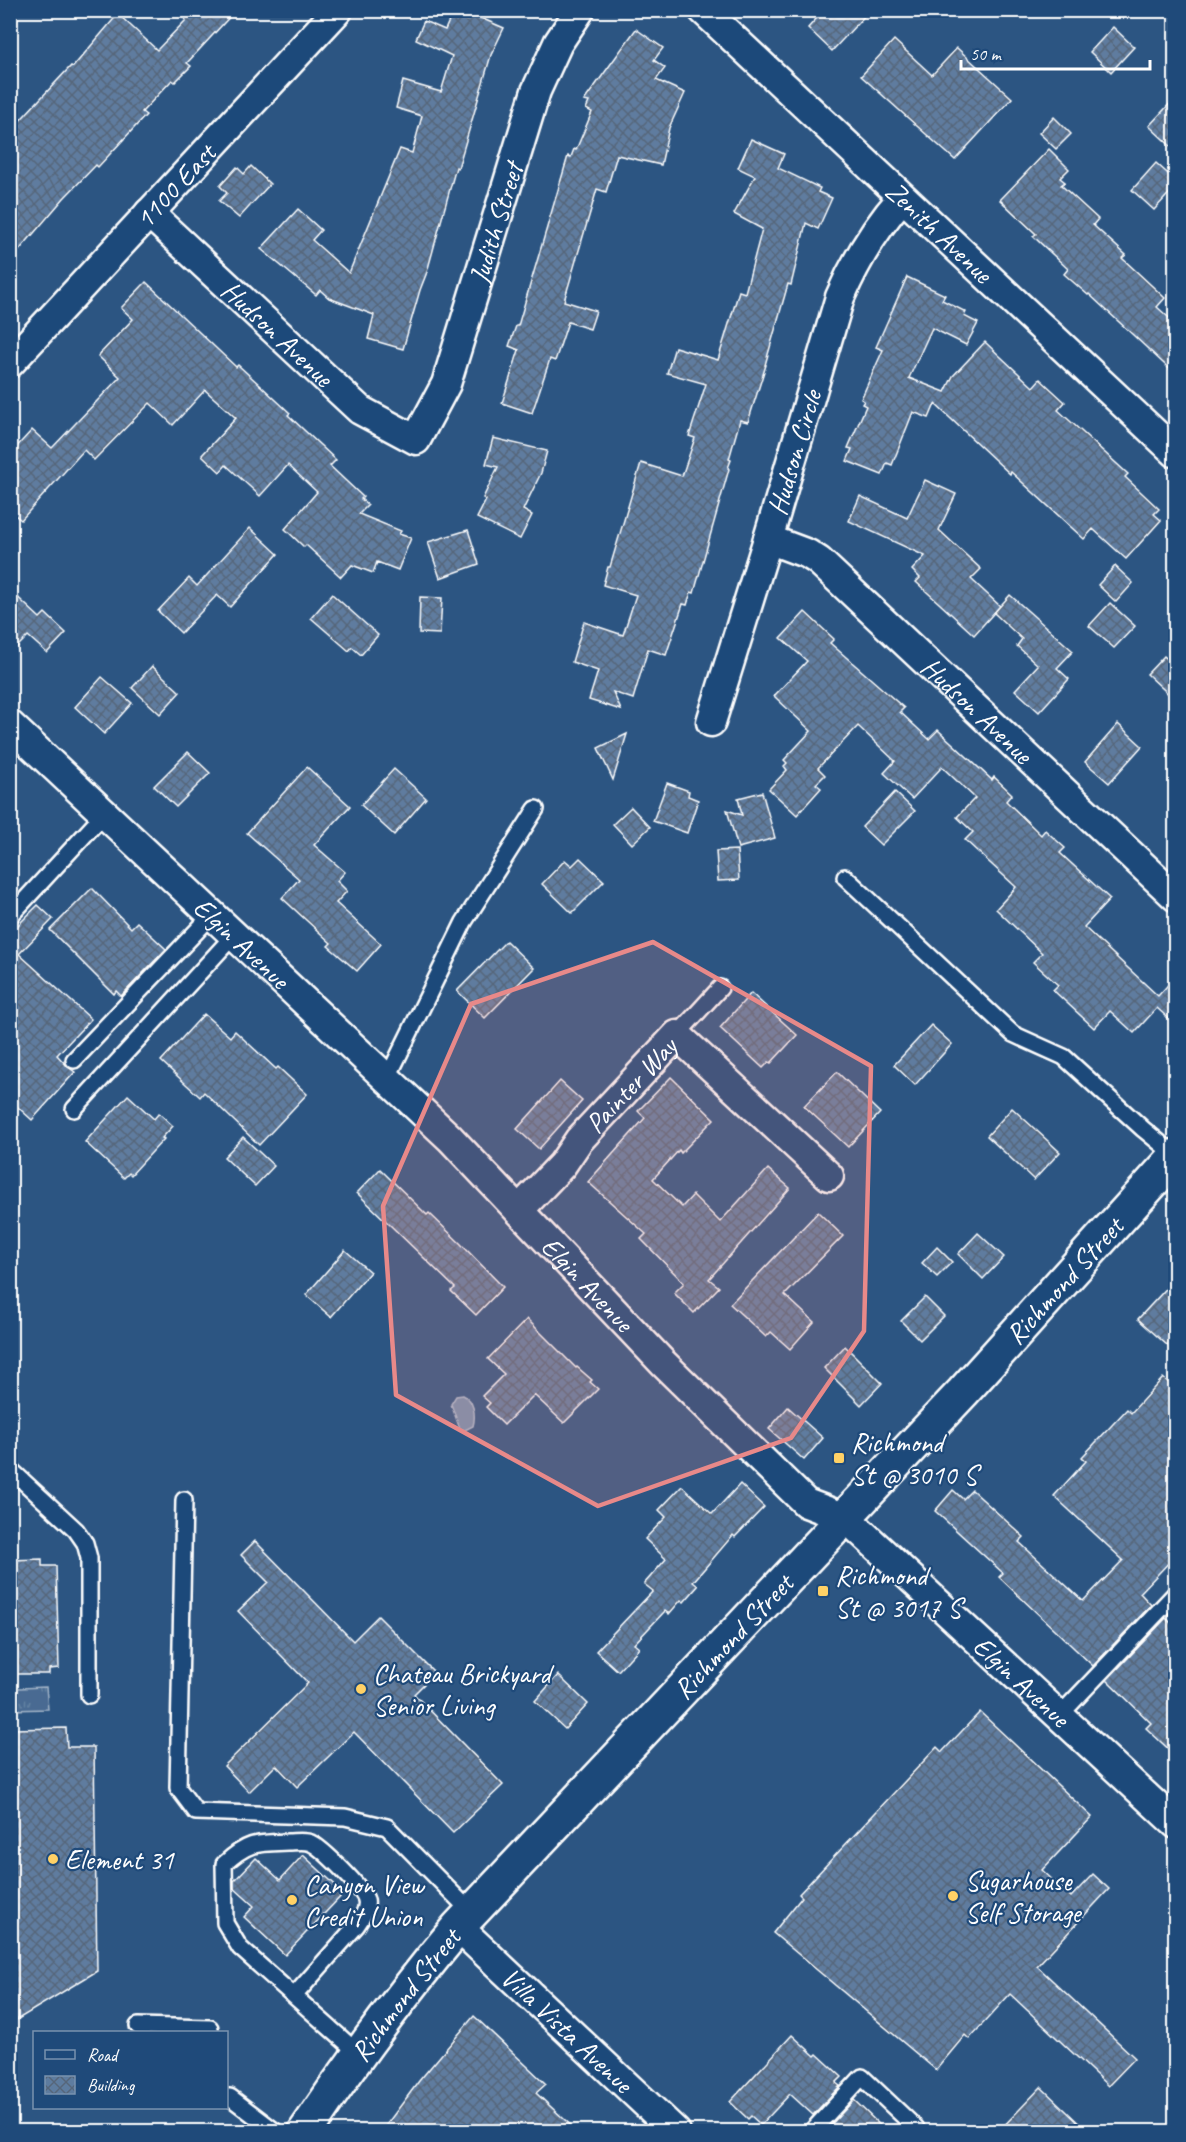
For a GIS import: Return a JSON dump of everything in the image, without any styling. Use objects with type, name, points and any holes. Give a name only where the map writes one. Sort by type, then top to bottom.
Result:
[{"type":"main road","name":"Richmond Street","points":[[305,2132],[358,2053],[399,1998],[465,1920],[846,1518],[1176,1156]]},
{"type":"street","name":"1100 East","points":[[10,363],[338,10]]},
{"type":"street","name":"Judith Street","points":[[416,440],[446,384],[536,91],[558,43],[580,10]]},
{"type":"street","name":"Zenith Avenue","points":[[703,10],[902,198],[1170,436]]},
{"type":"street","name":"Hudson Circle","points":[[711,722],[840,297],[854,265],[875,229],[902,198]]},
{"type":"street","name":"Hudson Avenue","points":[[149,213],[360,410],[416,440]]},
{"type":"street","name":"Hudson Avenue","points":[[768,539],[808,554],[819,561],[1176,897]]},
{"type":"street","name":"Elgin Avenue","points":[[15,738],[105,813],[388,1077],[519,1210],[663,1364],[806,1503],[846,1518],[1176,1824]]},
{"type":"street","name":"Painter Way","points":[[519,1210],[562,1165],[579,1140],[677,1035],[829,1176]]},
{"type":"street","name":"Villa Vista Avenue","points":[[465,1920],[676,2132]]},
{"type":"lane","points":[[388,1077],[464,922],[536,808]]},
{"type":"lane","points":[[10,916],[105,813]]},
{"type":"lane","points":[[845,877],[1013,1034],[1064,1057],[1176,1156]]},
{"type":"lane","points":[[74,1059],[213,914]]},
{"type":"lane","points":[[74,1109],[235,934]]},
{"type":"lane","points":[[677,1035],[720,988]]},
{"type":"lane","points":[[10,1469],[76,1530],[86,1544],[89,1695]]},
{"type":"lane","points":[[184,1500],[178,1788],[196,1812],[345,1817],[387,1827],[465,1920]]},
{"type":"lane","points":[[1060,1715],[1176,1593]]},
{"type":"lane","points":[[294,1996],[357,1925],[367,1903],[364,1892],[310,1842],[253,1843],[238,1851],[224,1864],[225,1923],[240,1948],[358,2053]]},
{"type":"lane","points":[[138,2026],[210,2028],[210,2031]]},
{"type":"lane","points":[[811,2132],[862,2077],[916,2128],[912,2132]]},
{"type":"lane","points":[[228,2097],[276,2132]]},
{"type":"highlighted area","points":[[653,942],[871,1066],[864,1331],[791,1438],[598,1506],[396,1395],[383,1206],[471,1004]]},
{"type":"green space","points":[[10,1683],[19,1688],[46,1687],[48,1709],[11,1710]]},
{"type":"shaded area","points":[[463,1395],[470,1400],[474,1413],[473,1426],[465,1430],[460,1429],[451,1404],[456,1396]]},
{"type":"building","points":[[175,10],[236,10],[187,63],[191,66],[175,82],[172,80],[142,112],[146,115],[98,167],[96,165],[64,198],[10,261],[10,131],[71,66],[73,67],[118,14],[157,50],[186,20]]},
{"type":"building","points":[[824,10],[870,10],[832,51],[808,28]]},
{"type":"building","points":[[469,13],[504,28],[491,55],[403,349],[368,339],[374,315],[329,298],[320,290],[316,295],[261,249],[298,209],[321,230],[312,240],[349,273],[400,149],[412,153],[422,116],[396,108],[403,81],[441,92],[452,56],[416,39],[424,21],[445,30],[452,14],[466,20]]},
{"type":"building","points":[[1113,27],[1134,47],[1111,72],[1090,52]]},
{"type":"building","points":[[636,29],[663,48],[654,60],[665,68],[656,80],[685,93],[669,128],[661,165],[617,155],[606,192],[597,189],[564,301],[596,311],[590,329],[568,322],[555,361],[550,359],[532,413],[502,403],[519,350],[509,346],[516,326],[518,326],[568,156],[571,157],[574,149],[576,150],[592,112],[586,109],[589,102],[584,101]]},
{"type":"building","points":[[894,40],[932,75],[957,48],[1012,98],[955,160],[861,76]]},
{"type":"building","points":[[1176,97],[1176,151],[1149,126]]},
{"type":"building","points":[[1054,117],[1071,134],[1056,149],[1039,133]]},
{"type":"building","points":[[751,139],[784,154],[778,168],[820,188],[818,192],[832,198],[818,229],[806,223],[791,285],[788,284],[748,422],[740,420],[729,459],[731,460],[729,469],[694,593],[691,592],[687,605],[683,604],[666,655],[648,649],[633,699],[613,692],[621,710],[589,700],[598,671],[572,662],[584,622],[623,635],[636,595],[603,585],[641,463],[682,476],[695,438],[689,436],[706,384],[667,373],[675,347],[718,360],[739,291],[745,293],[762,229],[734,214],[755,176],[738,168]]},
{"type":"building","points":[[1049,149],[1069,169],[1060,178],[1065,182],[1061,185],[1098,219],[1093,225],[1126,255],[1122,258],[1165,298],[1157,307],[1176,324],[1176,375],[1089,294],[1064,274],[1068,269],[1000,200]]},
{"type":"building","points":[[1156,163],[1176,181],[1176,186],[1154,210],[1132,190]]},
{"type":"building","points":[[251,166],[270,184],[239,218],[219,201],[227,193],[220,186],[237,167],[244,174]]},
{"type":"building","points":[[907,277],[945,295],[942,300],[966,312],[964,316],[978,323],[966,345],[932,328],[909,378],[945,392],[953,376],[985,342],[1033,387],[1040,379],[1065,402],[1058,410],[1128,474],[1125,477],[1159,509],[1154,514],[1161,520],[1126,559],[1093,529],[1084,539],[935,404],[929,418],[913,412],[892,465],[887,463],[882,475],[847,461],[852,449],[848,448],[866,406],[862,404],[864,401],[861,399],[883,350],[876,347]]},
{"type":"building","points":[[146,282],[236,367],[238,365],[290,413],[288,415],[336,460],[330,466],[363,497],[361,499],[368,505],[359,514],[401,531],[399,534],[411,538],[398,570],[377,562],[373,573],[352,565],[341,577],[285,529],[317,492],[288,465],[260,496],[226,465],[220,472],[202,455],[236,418],[205,390],[173,425],[150,403],[94,460],[84,450],[21,520],[10,511],[10,454],[32,430],[52,448],[120,377],[98,356],[133,319],[121,308]]},
{"type":"building","points":[[493,438],[547,451],[541,473],[523,510],[532,515],[520,539],[477,518],[486,500],[483,498],[498,467],[486,464]]},
{"type":"building","points":[[925,480],[956,494],[939,530],[981,569],[971,579],[1000,606],[974,635],[916,582],[920,578],[912,570],[925,556],[849,521],[860,496],[907,518]]},
{"type":"building","points":[[250,528],[278,554],[230,607],[217,595],[181,633],[158,611],[189,578],[197,586]]},
{"type":"building","points":[[468,530],[479,564],[440,578],[428,542]]},
{"type":"building","points":[[1115,566],[1133,583],[1116,602],[1098,585]]},
{"type":"building","points":[[10,590],[40,618],[45,613],[66,633],[47,653],[28,636],[10,654]]},
{"type":"building","points":[[332,594],[378,635],[361,655],[352,647],[349,651],[311,618]]},
{"type":"building","points":[[1010,595],[1073,651],[1057,668],[1069,679],[1039,712],[1015,690],[1038,665],[1017,646],[1022,639],[994,613]]},
{"type":"building","points":[[420,597],[442,598],[440,634],[419,633]]},
{"type":"building","points":[[1110,603],[1135,626],[1114,648],[1089,626]]},
{"type":"building","points":[[805,612],[834,639],[830,643],[904,708],[900,712],[929,739],[938,730],[992,780],[994,777],[1012,794],[1006,801],[1041,835],[1045,830],[1065,848],[1060,853],[1110,899],[1084,927],[1158,996],[1176,976],[1176,1025],[1157,1008],[1134,1033],[1110,1011],[1094,1028],[1053,990],[1058,985],[1033,962],[1042,953],[996,909],[1016,887],[965,840],[973,832],[957,817],[975,798],[942,767],[912,799],[884,773],[895,761],[858,726],[818,768],[825,775],[816,784],[821,788],[797,815],[769,789],[787,770],[784,766],[787,763],[784,760],[811,731],[774,696],[807,661],[781,638]]},
{"type":"building","points":[[1164,656],[1176,667],[1176,701],[1147,674]]},
{"type":"building","points":[[152,666],[180,692],[160,714],[132,688]]},
{"type":"building","points":[[102,677],[132,703],[104,734],[75,707]]},
{"type":"building","points":[[1118,724],[1142,746],[1109,783],[1085,762]]},
{"type":"building","points":[[627,734],[613,780],[598,748]]},
{"type":"building","points":[[188,752],[210,773],[176,807],[154,786]]},
{"type":"building","points":[[307,767],[350,806],[314,845],[345,872],[337,881],[347,891],[336,903],[381,944],[357,971],[328,946],[331,943],[282,898],[299,879],[247,833]]},
{"type":"building","points":[[394,769],[426,798],[394,835],[361,805]]},
{"type":"building","points":[[667,783],[689,791],[688,796],[698,800],[687,833],[653,821]]},
{"type":"building","points":[[762,792],[775,838],[738,848],[727,810],[742,815],[738,798]]},
{"type":"building","points":[[895,792],[915,811],[881,845],[862,827]]},
{"type":"building","points":[[631,807],[650,827],[632,844],[613,824]]},
{"type":"building","points":[[737,850],[739,880],[718,881],[716,851]]},
{"type":"building","points":[[580,858],[604,881],[572,913],[542,884],[565,860],[572,866]]},
{"type":"building","points":[[92,888],[131,928],[137,922],[166,949],[121,996],[116,991],[114,994],[50,930]]},
{"type":"building","points":[[38,905],[53,919],[19,954],[91,1019],[57,1055],[75,1072],[32,1120],[10,1100],[10,933]]},
{"type":"building","points":[[506,941],[534,968],[485,1018],[457,991]]},
{"type":"building","points":[[751,993],[797,1035],[771,1063],[769,1062],[763,1068],[720,1028]]},
{"type":"building","points":[[204,1014],[230,1037],[235,1031],[307,1094],[259,1145],[204,1092],[200,1097],[161,1061]]},
{"type":"building","points":[[931,1025],[952,1044],[915,1085],[894,1065]]},
{"type":"building","points":[[837,1072],[880,1113],[848,1147],[804,1106]]},
{"type":"building","points":[[671,1077],[714,1119],[681,1153],[679,1150],[653,1179],[682,1207],[693,1195],[720,1222],[768,1169],[790,1188],[709,1279],[719,1287],[694,1313],[674,1293],[684,1283],[641,1239],[646,1234],[588,1182],[645,1118],[638,1111]]},
{"type":"building","points":[[560,1081],[582,1101],[539,1149],[517,1129]]},
{"type":"building","points":[[128,1095],[154,1119],[159,1113],[173,1126],[131,1175],[129,1173],[124,1178],[85,1142]]},
{"type":"building","points":[[1012,1108],[1060,1152],[1034,1180],[987,1136]]},
{"type":"building","points":[[243,1137],[274,1166],[255,1186],[224,1157]]},
{"type":"building","points":[[380,1169],[427,1215],[429,1213],[503,1287],[476,1315],[451,1291],[455,1288],[357,1193]]},
{"type":"building","points":[[818,1212],[843,1236],[785,1295],[814,1322],[790,1349],[771,1332],[766,1337],[730,1304]]},
{"type":"building","points":[[978,1233],[1004,1257],[983,1279],[958,1254]]},
{"type":"building","points":[[937,1247],[952,1262],[937,1277],[922,1263]]},
{"type":"building","points":[[345,1250],[370,1272],[331,1317],[306,1295]]},
{"type":"building","points":[[1176,1278],[1176,1353],[1138,1319]]},
{"type":"building","points":[[925,1297],[944,1316],[920,1340],[901,1321]]},
{"type":"building","points":[[527,1319],[576,1368],[592,1380],[590,1382],[598,1389],[564,1423],[534,1395],[504,1425],[486,1407],[490,1403],[482,1396],[504,1374],[488,1359]]},
{"type":"building","points":[[845,1346],[882,1383],[861,1405],[824,1368]]},
{"type":"building","points":[[1163,1378],[1176,1389],[1176,1555],[1140,1593],[1151,1605],[1093,1666],[999,1577],[1003,1573],[935,1511],[953,1490],[963,1499],[972,1490],[1024,1537],[1019,1542],[1083,1601],[1123,1560],[1054,1496],[1086,1461],[1082,1457],[1127,1409],[1131,1413]]},
{"type":"building","points":[[788,1407],[823,1438],[804,1460],[769,1429]]},
{"type":"building","points":[[740,1484],[764,1507],[735,1537],[733,1535],[693,1582],[698,1586],[684,1602],[681,1600],[669,1614],[665,1611],[634,1644],[639,1648],[618,1671],[596,1651],[653,1591],[644,1584],[666,1559],[645,1539],[666,1517],[659,1510],[682,1486],[712,1514]]},
{"type":"building","name":"Chateau Brickyard Senior Living","points":[[255,1541],[353,1641],[378,1616],[435,1673],[414,1694],[503,1785],[453,1833],[354,1732],[297,1787],[276,1765],[249,1792],[224,1766],[308,1683],[238,1611],[268,1582],[241,1555]]},
{"type":"building","points":[[42,1559],[42,1566],[56,1566],[59,1668],[49,1669],[49,1674],[10,1674],[10,1560]]},
{"type":"building","points":[[1166,1618],[1176,1628],[1176,1756],[1146,1728],[1151,1723],[1107,1680]]},
{"type":"building","points":[[558,1675],[588,1704],[565,1729],[535,1701]]},
{"type":"building","points":[[980,1712],[1092,1817],[1042,1870],[1071,1897],[1093,1874],[1109,1889],[1037,1966],[1135,2058],[1108,2086],[1010,1994],[969,2039],[965,2035],[936,2070],[773,1933],[802,1897],[799,1894],[937,1747],[942,1752]]},
{"type":"building","name":"Element 31","points":[[66,1728],[67,1747],[94,1747],[97,1971],[10,2024],[10,1729]]},
{"type":"building","name":"Canyon View Credit Union","points":[[303,1855],[344,1893],[285,1955],[244,1917],[254,1906],[234,1888],[234,1881],[256,1858],[280,1880]]},
{"type":"building","points":[[474,2016],[546,2084],[536,2093],[578,2132],[381,2132],[419,2081]]},
{"type":"building","points":[[792,2035],[842,2077],[836,2083],[840,2086],[813,2115],[790,2094],[761,2125],[751,2116],[748,2119],[730,2102]]},
{"type":"building","points":[[1041,2087],[1088,2132],[998,2132]]},
{"type":"building","points":[[854,2100],[887,2132],[830,2132],[827,2129]]},
{"type":"place","name":"Richmond St @ 3010 S","points":[[839,1458]]},
{"type":"place","name":"Richmond St @ 3017 S","points":[[823,1591]]},
{"type":"place","name":"Chateau Brickyard Senior Living","points":[[361,1689]]},
{"type":"place","name":"Element 31","points":[[53,1859]]},
{"type":"place","name":"Sugarhouse Self Storage","points":[[953,1896]]},
{"type":"place","name":"Canyon View Credit Union","points":[[292,1900]]}]
